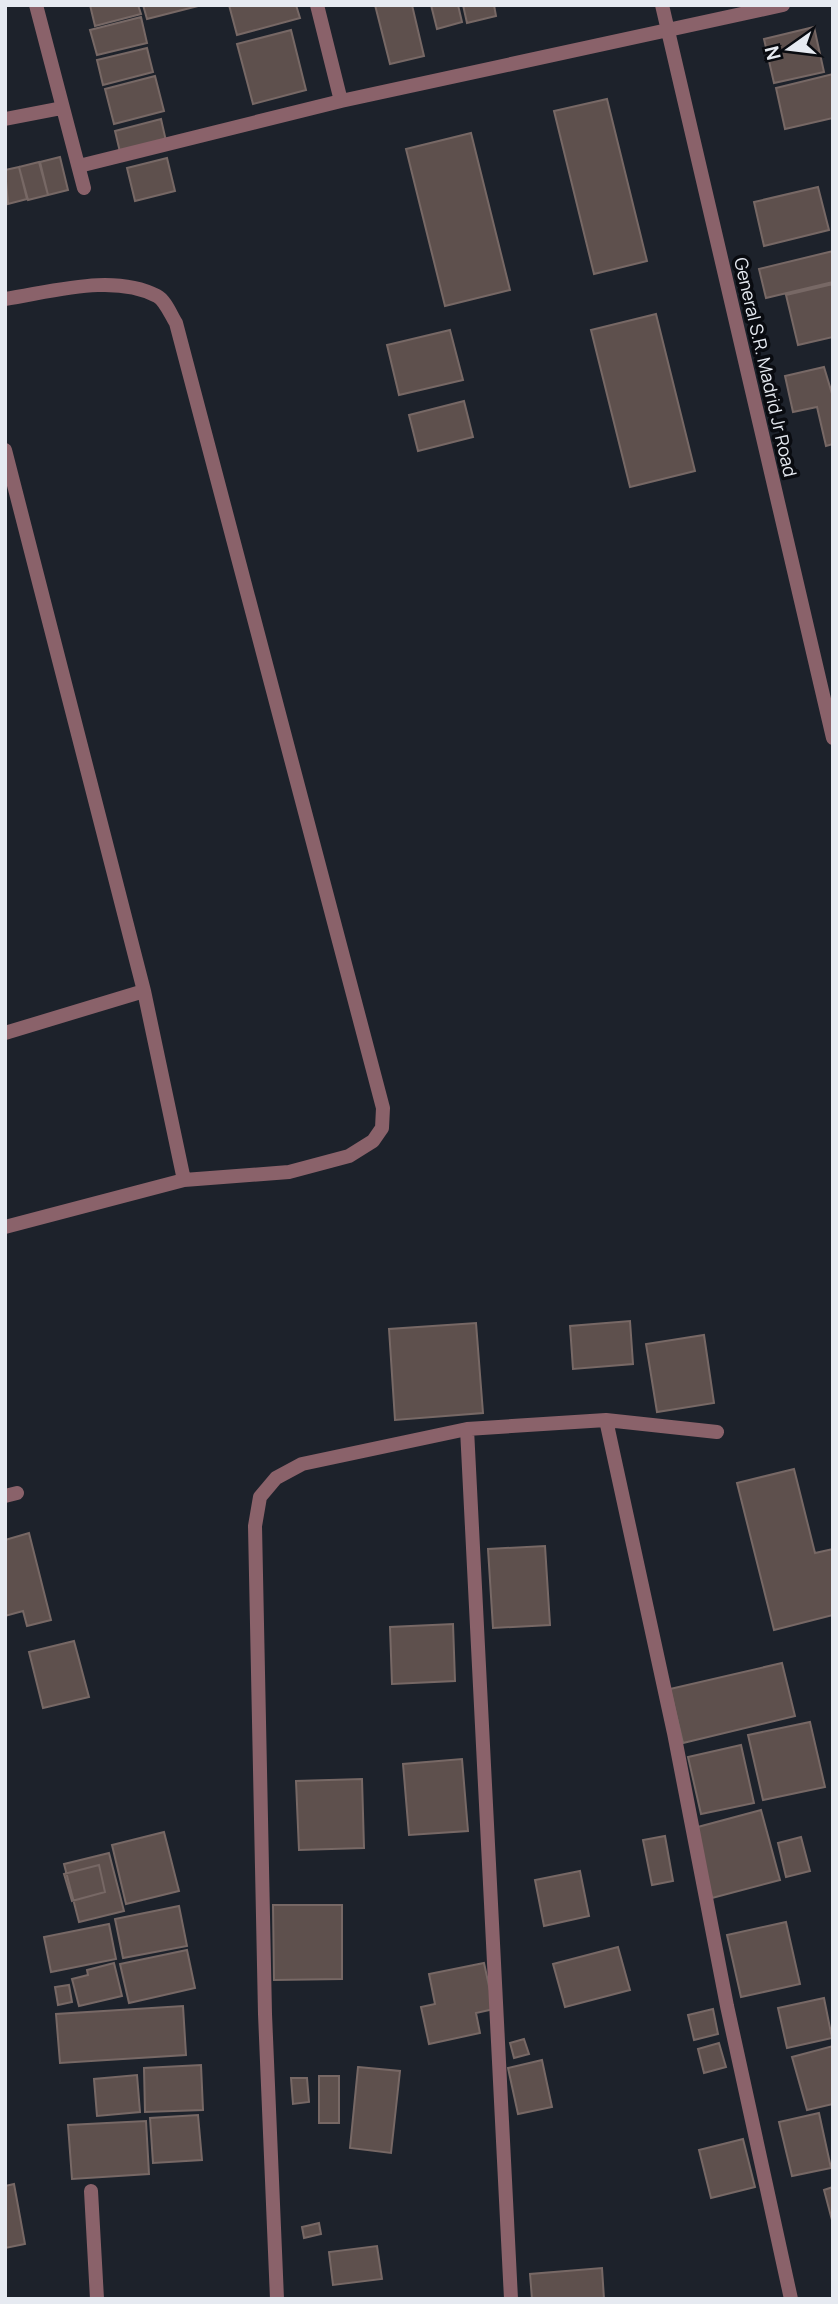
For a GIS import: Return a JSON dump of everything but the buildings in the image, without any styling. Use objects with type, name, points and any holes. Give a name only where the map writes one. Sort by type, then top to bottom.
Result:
[{"type":"street","points":[[36,5],[84,188]]},
{"type":"street","points":[[317,5],[341,101]]},
{"type":"street","name":"General S.R. Madrid Jr Road","points":[[662,5],[833,738]]},
{"type":"street","points":[[79,166],[341,101],[783,5]]},
{"type":"street","points":[[5,119],[62,108]]},
{"type":"street","points":[[5,299],[88,286],[126,286],[160,297],[176,323],[383,1108],[382,1128],[373,1141],[349,1156],[289,1172],[184,1180],[5,1227]]},
{"type":"street","points":[[5,450],[10,485],[144,991],[184,1180]]},
{"type":"street","points":[[5,1033],[144,991]]},
{"type":"street","points":[[606,1420],[674,1733],[727,2006],[791,2299]]},
{"type":"street","points":[[277,2299],[265,2014],[255,1526],[260,1497],[276,1478],[302,1464],[467,1429],[606,1420],[717,1432]]},
{"type":"street","points":[[467,1429],[512,2299]]},
{"type":"street","points":[[91,2191],[96,2299]]}]
